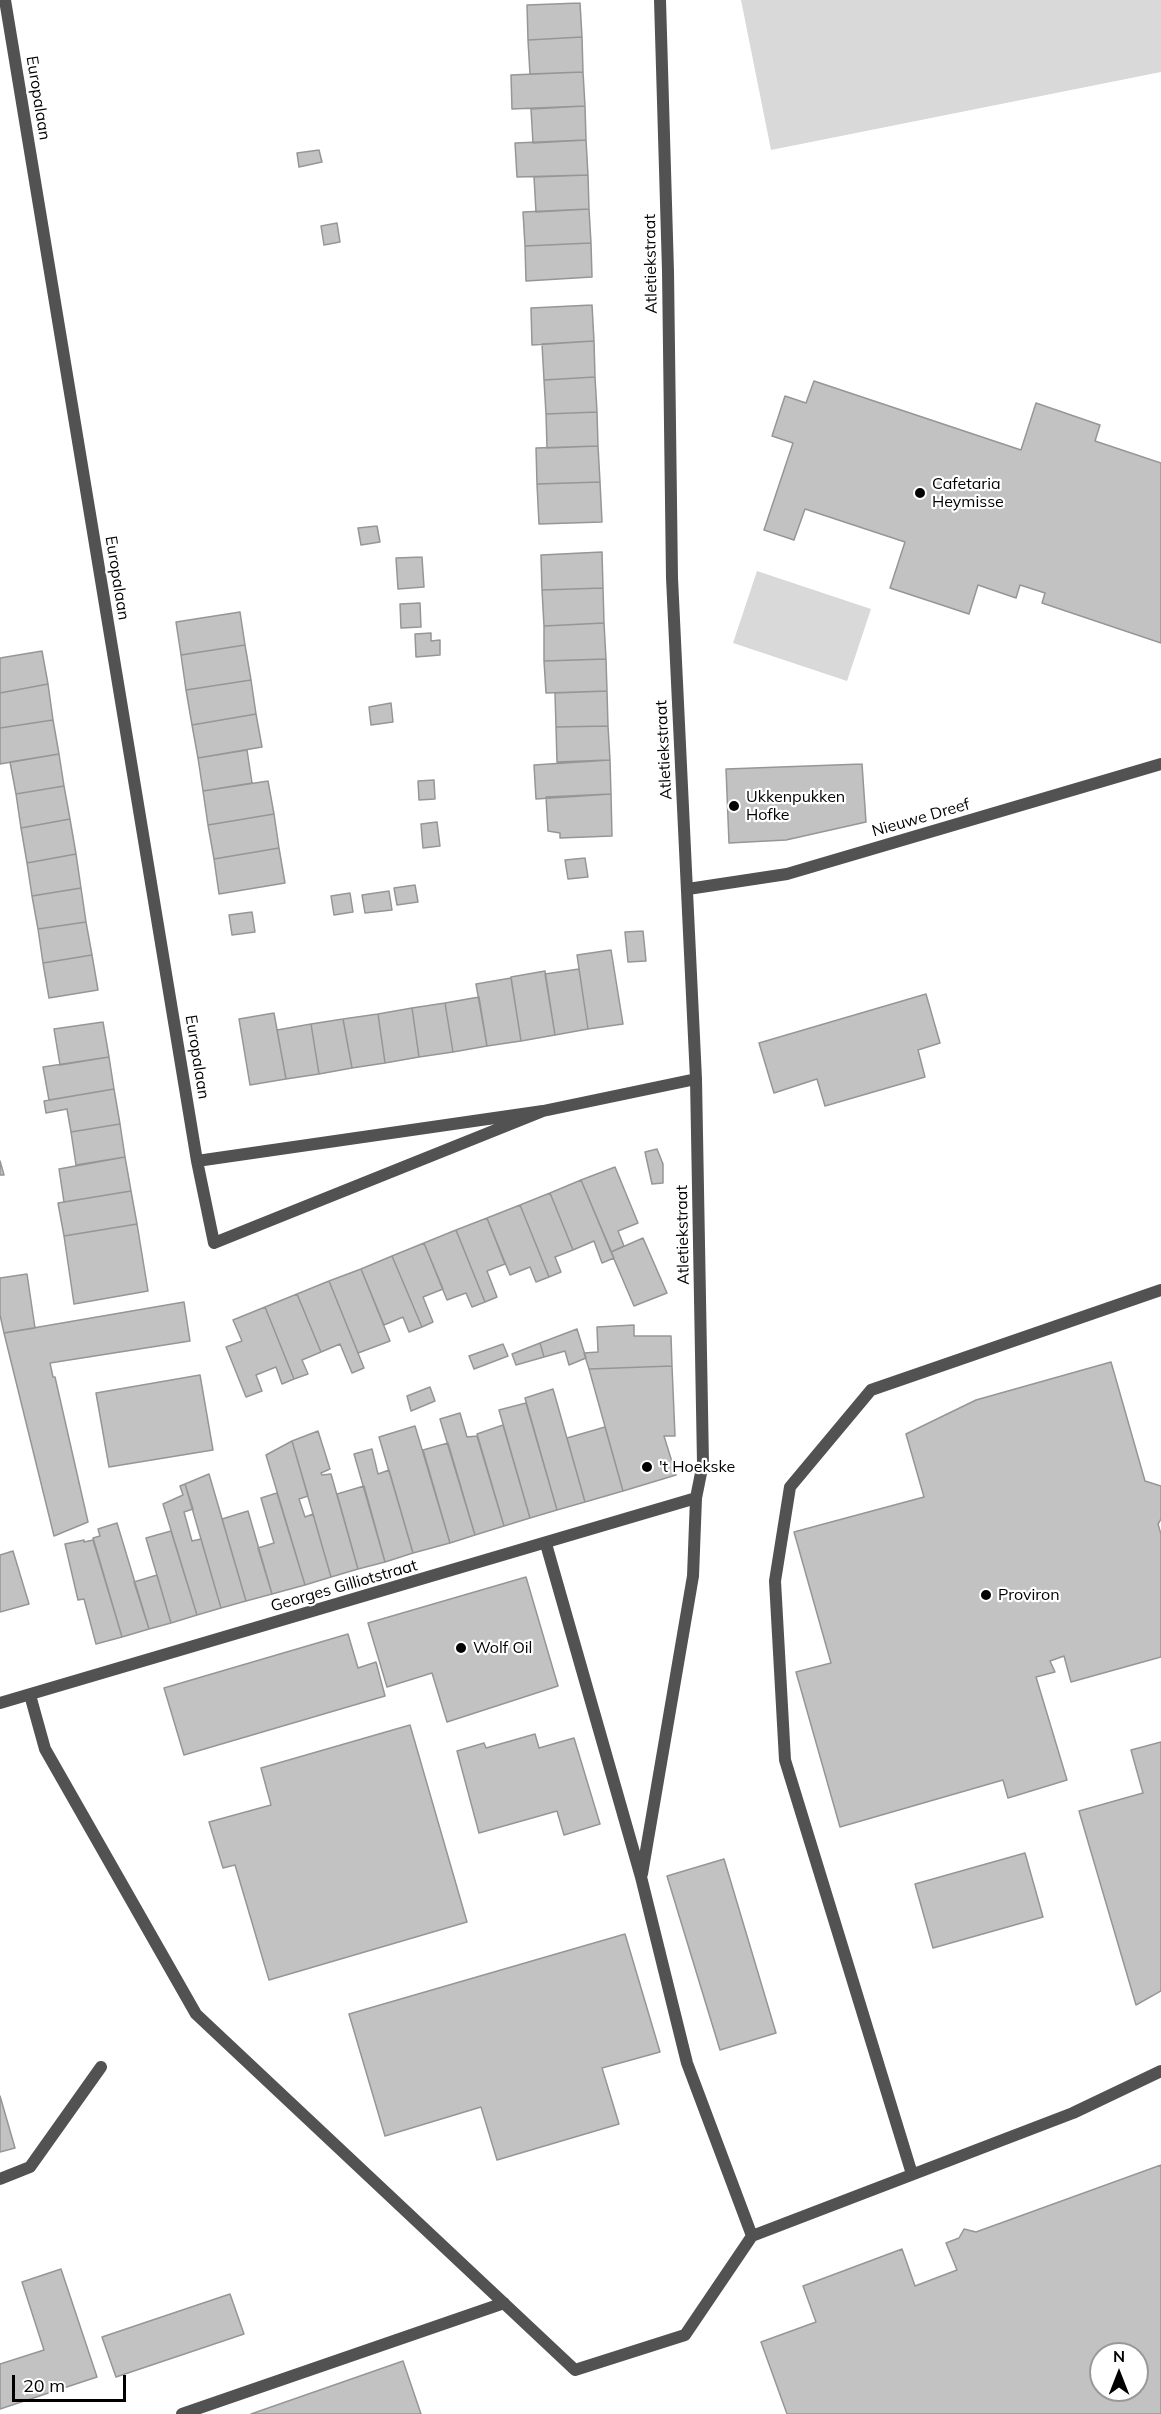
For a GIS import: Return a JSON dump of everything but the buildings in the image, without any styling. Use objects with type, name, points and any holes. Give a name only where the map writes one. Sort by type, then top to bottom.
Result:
[{"type":"street","name":"Europalaan","points":[[5,0],[197,1161],[214,1243],[543,1111]]},
{"type":"street","name":"Atletiekstraat","points":[[642,1877],[693,1576],[696,1498],[703,1463],[696,1079],[672,578],[668,271],[660,0]]},
{"type":"street","name":"Nieuwe Dreef","points":[[688,889],[787,874],[1161,764]]},
{"type":"street","name":"Europalaan","points":[[197,1161],[543,1111],[696,1079]]},
{"type":"street","points":[[912,2174],[785,1760],[775,1581],[790,1488],[871,1390],[1161,1290]]},
{"type":"street","name":"Georges Gilliotstraat","points":[[0,1704],[696,1498]]},
{"type":"street","points":[[546,1544],[642,1877],[687,2063],[752,2235]]},
{"type":"street","points":[[30,1695],[45,1749],[196,2014],[575,2370],[685,2335],[752,2235],[1073,2113],[1161,2071]]},
{"type":"street","points":[[0,2179],[30,2167],[101,2067]]},
{"type":"street","points":[[182,2414],[504,2303]]},
{"type":"shaded area","points":[[741,0],[1161,0],[1161,72],[771,150]]},
{"type":"shaded area","points":[[757,571],[871,609],[847,681],[733,643]]},
{"type":"place","name":"Cafetaria Heymisse","points":[[920,493]]},
{"type":"place","name":"Ukkenpukken Hofke","points":[[734,806]]},
{"type":"place","name":"'t Hoekske","points":[[647,1467]]},
{"type":"place","name":"Proviron","points":[[986,1595]]},
{"type":"place","name":"Wolf Oil","points":[[461,1648]]}]
